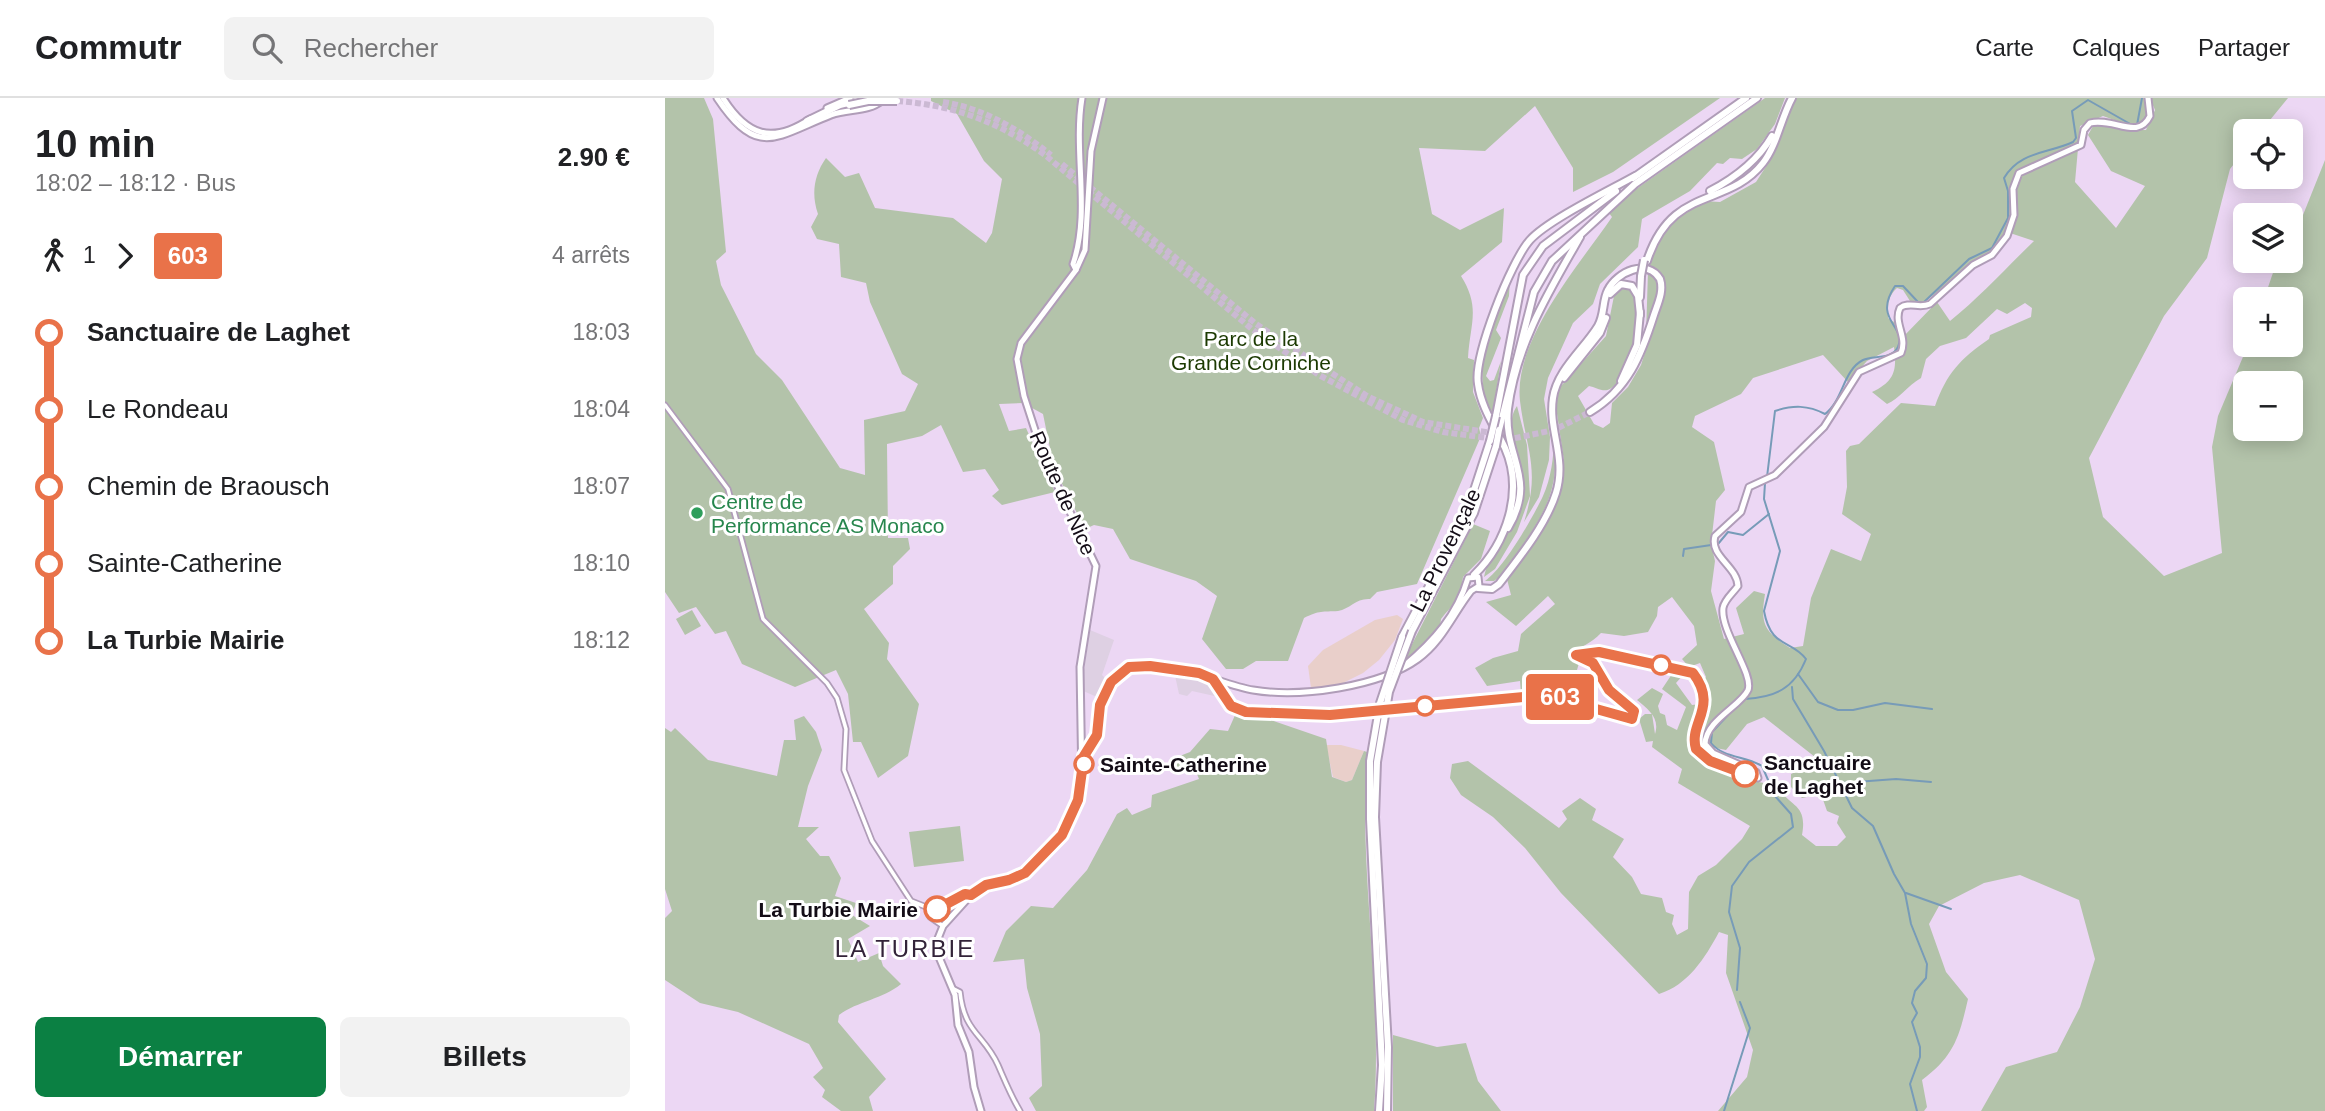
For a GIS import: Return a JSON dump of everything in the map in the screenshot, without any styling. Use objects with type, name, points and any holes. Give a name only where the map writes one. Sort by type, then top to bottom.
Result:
[{"type":"highway","points":[[809,123],[849,102],[868,98]]},
{"type":"highway","name":"La Provençale","points":[[1389,1111],[1373,761],[1389,692],[1412,631],[1474,513],[1493,443],[1523,275],[1543,246],[1635,176],[1747,98]]},
{"type":"highway","name":"La Provençale","points":[[1380,1111],[1382,1056],[1370,819],[1380,703],[1402,637],[1469,510],[1499,429],[1536,286],[1552,261],[1643,177],[1757,98]]},
{"type":"highway","points":[[1475,583],[1489,585],[1502,581],[1545,516],[1557,491],[1560,452],[1552,408],[1556,387],[1600,322],[1609,287],[1631,271],[1644,267],[1657,274],[1662,291],[1641,358],[1610,399],[1589,411],[1610,394],[1628,370],[1637,345],[1642,276],[1645,260],[1655,235],[1673,213],[1731,179],[1761,152],[1790,98]]},
{"type":"highway","points":[[849,102],[897,101]]},
{"type":"highway","points":[[1475,583],[1502,532],[1514,494],[1512,468],[1481,399],[1477,378],[1507,280],[1536,235],[1635,176]]},
{"type":"highway","points":[[1475,583],[1513,519],[1521,497],[1521,479],[1508,414],[1522,351],[1539,310],[1584,230]]},
{"type":"highway","points":[[1627,379],[1641,343],[1642,276]]},
{"type":"highway","points":[[1556,387],[1600,333],[1613,289],[1621,284],[1632,286],[1638,296],[1640,315]]},
{"type":"main road","points":[[717,98],[737,124],[753,135],[771,138],[789,135],[809,123]]},
{"type":"main road","points":[[723,98],[734,115],[751,128],[770,134],[833,114],[869,108],[885,98]]},
{"type":"main road","points":[[1076,270],[1073,264],[1082,233],[1079,167],[1082,98]]},
{"type":"main road","points":[[1076,270],[1087,241],[1091,151],[1103,98]]},
{"type":"main road","points":[[981,1111],[969,1052],[958,1025],[953,986],[939,957],[937,941],[943,926],[971,895],[986,885],[1009,880],[1028,871],[1056,842],[1072,817],[1082,785],[1088,739],[1098,729],[1098,711],[1102,700],[1111,682],[1125,669],[1140,666],[1174,668],[1213,679],[1226,689],[1229,703],[1240,711],[1330,715],[1551,695],[1632,719],[1634,711],[1609,690],[1595,665],[1576,655],[1599,652],[1693,673],[1705,709],[1694,739],[1696,749],[1710,761],[1758,778],[1756,772],[1713,753],[1705,744],[1706,736],[1722,714],[1746,692],[1748,683],[1728,633],[1723,611],[1724,603],[1738,586],[1737,578],[1714,545],[1717,534],[1742,510],[1747,489],[1775,475],[1828,423],[1859,372],[1901,353],[1904,341],[1897,317],[1900,308],[1905,305],[1921,307],[1930,304],[1973,265],[1994,253],[2012,225],[2014,184],[2019,173],[2081,145],[2084,131],[2090,123],[2109,121],[2131,129],[2140,127],[2150,116],[2148,98]]},
{"type":"main road","name":"Route de Nice","points":[[1076,270],[1021,343],[1017,359],[1033,428],[1051,475],[1095,566],[1080,667],[1082,728],[1088,739]]},
{"type":"main road","points":[[1226,689],[1325,692],[1404,666],[1417,660],[1434,645],[1475,583]]},
{"type":"street","points":[[665,405],[728,489],[763,620],[827,683],[837,698],[846,729],[844,770],[872,842],[911,901],[932,909],[965,894],[971,895]]},
{"type":"street","points":[[932,909],[932,918],[943,926]]},
{"type":"street","points":[[953,986],[960,992],[966,1021],[997,1064],[1003,1083],[1020,1111]]},
{"type":"shaded area","points":[[1397,615],[1403,619],[1395,640],[1379,660],[1363,673],[1341,684],[1311,688],[1308,666],[1323,650],[1375,620]]},
{"type":"shaded area","points":[[1090,630],[1114,640],[1102,675],[1107,680],[1097,697],[1081,690]]},
{"type":"shaded area","points":[[1174,671],[1212,681],[1219,697],[1192,691],[1187,696],[1179,694]]},
{"type":"shaded area","points":[[1326,745],[1341,745],[1364,751],[1352,780],[1346,782],[1333,777]]},
{"type":"green space","name":"Parc de la Grande Corniche","points":[[665,98],[704,98],[713,119],[726,252],[716,261],[721,285],[756,354],[782,380],[840,468],[865,475],[864,420],[905,411],[918,384],[902,374],[870,302],[866,283],[841,277],[839,244],[817,239],[811,227],[818,214],[815,185],[826,158],[845,177],[859,173],[875,208],[953,218],[986,243],[992,233],[1002,179],[984,161],[957,114],[931,101],[931,98],[1720,98],[1613,172],[1573,192],[1573,168],[1535,106],[1485,151],[1419,148],[1432,214],[1460,230],[1504,208],[1502,242],[1461,276],[1473,307],[1468,358],[1474,360],[1473,392],[1483,418],[1479,428],[1481,436],[1417,584],[1377,592],[1370,599],[1361,600],[1342,610],[1304,618],[1288,661],[1256,661],[1243,669],[1226,669],[1202,639],[1217,596],[1196,581],[1130,559],[1113,529],[1094,525],[1085,529],[1054,468],[1043,414],[1023,403],[999,404],[1009,431],[1026,428],[1055,492],[1002,505],[992,496],[999,490],[985,469],[963,472],[941,425],[922,436],[887,444],[888,538],[908,538],[910,549],[893,566],[893,584],[864,609],[889,643],[887,659],[919,704],[908,756],[878,778],[861,742],[853,742],[848,694],[836,670],[795,687],[742,664],[726,631],[715,634],[696,607],[679,613],[665,592]]},
{"type":"green space","points":[[1765,98],[1785,98],[1775,124],[1757,149],[1742,159],[1730,158],[1723,164],[1717,163],[1690,191],[1642,219],[1638,247],[1600,284],[1593,304],[1573,323],[1548,378],[1544,399],[1550,437],[1549,460],[1539,497],[1524,522],[1532,473],[1520,401],[1521,378],[1527,353],[1551,304],[1612,217],[1609,213],[1632,192]]},
{"type":"green space","points":[[1795,98],[2146,98],[2148,114],[2141,124],[2131,126],[2103,116],[2080,126],[2075,182],[2116,228],[2145,186],[2111,171],[2088,135],[2093,126],[2146,130],[2155,110],[2150,98],[2288,98],[2271,119],[2233,119],[2233,165],[2207,258],[2164,316],[2089,458],[2103,517],[2164,576],[2222,553],[2212,447],[2218,416],[2233,380],[2233,441],[2303,441],[2303,371],[2237,371],[2243,357],[2303,357],[2303,287],[2268,287],[2273,273],[2303,273],[2303,215],[2325,160],[2325,1111],[1981,1111],[2006,1067],[2057,1052],[2080,1007],[2095,959],[2079,900],[2020,875],[1984,883],[1939,906],[1929,924],[1946,972],[1968,999],[1954,1045],[1941,1063],[1922,1080],[1927,1107],[1924,1111],[1718,1111],[1747,1077],[1753,1050],[1726,973],[1728,935],[1719,932],[1695,969],[1679,984],[1659,994],[1561,893],[1525,848],[1493,817],[1461,795],[1450,778],[1452,764],[1468,761],[1559,828],[1567,819],[1562,811],[1580,798],[1596,809],[1592,820],[1624,839],[1613,857],[1632,877],[1641,894],[1662,898],[1666,912],[1674,915],[1672,924],[1677,935],[1688,929],[1689,892],[1698,876],[1716,865],[1742,839],[1750,826],[1678,783],[1682,769],[1652,747],[1653,741],[1646,742],[1639,719],[1645,714],[1652,714],[1637,700],[1652,688],[1663,694],[1658,706],[1660,713],[1665,715],[1667,725],[1677,730],[1686,707],[1662,689],[1674,671],[1685,673],[1676,683],[1692,705],[1701,704],[1693,754],[1732,775],[1776,784],[1800,811],[1802,835],[1816,846],[1837,846],[1846,837],[1837,823],[1839,816],[1827,811],[1821,794],[1802,798],[1791,787],[1791,774],[1811,765],[1815,757],[1764,717],[1747,724],[1726,750],[1701,745],[1702,730],[1710,709],[1702,682],[1706,677],[1700,663],[1689,667],[1682,659],[1697,645],[1694,626],[1672,597],[1658,607],[1657,616],[1648,632],[1624,636],[1601,633],[1575,652],[1572,655],[1579,663],[1577,670],[1565,671],[1560,678],[1560,691],[1521,694],[1520,681],[1487,686],[1475,668],[1493,658],[1518,651],[1521,634],[1555,604],[1548,596],[1516,626],[1486,602],[1511,595],[1507,579],[1557,501],[1564,461],[1556,407],[1561,386],[1606,336],[1615,291],[1622,287],[1629,288],[1634,297],[1636,325],[1625,371],[1610,389],[1602,390],[1589,386],[1578,396],[1594,424],[1603,428],[1610,423],[1612,403],[1628,387],[1641,365],[1662,299],[1665,288],[1662,278],[1649,266],[1662,234],[1682,213],[1704,201],[1720,202],[1756,182],[1767,165]],"holes":[[[2010,233],[2034,241],[1950,321],[1937,302],[1902,338],[1897,324],[1888,318],[1890,298],[1897,288],[1903,290],[1910,301],[1921,304],[1957,278],[1975,260],[1990,253]],[[2025,303],[2032,308],[2031,317],[1990,335],[1989,339],[1962,360],[1944,384],[1935,406],[1901,403],[1859,444],[1850,446],[1846,451],[1847,487],[1842,514],[1871,534],[1861,561],[1831,549],[1811,598],[1803,646],[1790,648],[1769,632],[1763,613],[1765,594],[1754,591],[1736,608],[1744,634],[1724,639],[1711,591],[1715,561],[1711,544],[1716,501],[1725,490],[1714,442],[1692,427],[1695,416],[1741,394],[1753,378],[1823,355],[1848,382],[1867,361],[1894,347],[1893,374],[1886,384],[1872,392],[1887,404],[1921,378],[1926,359],[1940,346],[1966,338],[1997,309],[2007,314]],[[1652,715],[1656,723],[1655,734]]]},
{"type":"green space","points":[[1648,271],[1654,277],[1658,292],[1646,335]]},
{"type":"green space","points":[[1510,279],[1509,296],[1496,330],[1501,338],[1486,376],[1490,381],[1494,380],[1501,361],[1492,418],[1483,383],[1485,348]]},
{"type":"green space","points":[[1517,406],[1527,445],[1530,496],[1517,532],[1495,569],[1484,577],[1487,566],[1513,525],[1523,502],[1523,480],[1511,425]]},
{"type":"green space","points":[[1554,437],[1554,478],[1544,510],[1503,574],[1494,581],[1485,581],[1509,554],[1543,496],[1551,467]]},
{"type":"green space","points":[[1473,524],[1490,531],[1481,559],[1463,577],[1459,598],[1441,619],[1433,639],[1403,662]]},
{"type":"green space","points":[[692,610],[701,626],[685,635],[676,619]]},
{"type":"green space","points":[[1236,713],[1259,716],[1326,739],[1332,777],[1346,782],[1352,780],[1364,751],[1367,752],[1366,841],[1376,1066],[1374,1111],[1036,1111],[1029,1098],[1042,1086],[1040,1034],[1027,988],[1024,959],[993,962],[1006,931],[1031,906],[1053,908],[1087,870],[1117,814],[1127,808],[1132,815],[1151,807],[1152,795],[1199,779],[1193,764],[1178,769],[1172,759],[1190,752],[1210,729],[1228,731]]},
{"type":"green space","points":[[804,716],[816,732],[822,750],[808,786],[798,827],[819,827],[806,839],[820,856],[829,856],[841,878],[835,896],[856,903],[852,915],[870,926],[848,939],[858,962],[879,953],[883,966],[901,984],[839,1015],[838,1022],[886,1079],[869,1097],[873,1111],[841,1111],[822,1097],[825,1090],[813,1077],[823,1068],[809,1044],[738,1012],[700,1003],[665,980],[665,918],[672,911],[665,889],[665,728],[671,732],[675,728],[708,760],[777,776],[784,740],[796,740],[794,720]]},
{"type":"green space","points":[[960,826],[964,861],[914,867],[909,832]]},
{"type":"green space","points":[[1393,1035],[1437,1047],[1466,1043],[1478,1081],[1501,1111],[1393,1111]]},
{"type":"waterway","points":[[2137,125],[2142,98]]},
{"type":"waterway","points":[[1767,477],[1775,411],[1800,407],[1825,414],[1836,401],[1856,365],[1863,360],[1887,356],[1898,347],[1900,340],[1887,307],[1895,286],[1903,286],[1918,302],[1923,303],[1969,259],[1992,248],[2008,218],[2008,191],[2004,178],[2010,169],[2035,154],[2073,142],[2076,138],[2072,111],[2088,100],[2132,125]]},
{"type":"waterway","points":[[1745,699],[1782,690],[1796,678],[1806,659],[1776,638],[1771,632],[1764,611],[1780,551],[1764,499],[1765,483]]},
{"type":"waterway","points":[[1683,556],[1684,549],[1718,544],[1728,532],[1743,535],[1769,514]]},
{"type":"waterway","points":[[1798,674],[1818,702],[1838,710],[1853,710],[1885,703],[1932,709]]},
{"type":"waterway","points":[[1792,687],[1793,699],[1824,751],[1852,808],[1873,826],[1905,893],[1911,924],[1927,964],[1926,978],[1915,991],[1912,1003],[1917,1013],[1912,1022],[1920,1047],[1920,1057],[1910,1084],[1917,1111]]},
{"type":"waterway","points":[[1728,715],[1712,732],[1711,743],[1722,752],[1762,766],[1775,796],[1791,814],[1793,827],[1749,862],[1732,886],[1729,912],[1740,948],[1737,990]]},
{"type":"waterway","points":[[1842,783],[1896,779],[1931,782]]},
{"type":"waterway","points":[[1906,893],[1951,909]]},
{"type":"waterway","points":[[1724,1111],[1750,1028],[1740,1002]]},
{"type":"tunnel","points":[[897,101],[957,111],[993,124],[1028,143],[1253,330],[1319,375],[1403,420],[1443,432],[1495,439]]},
{"type":"tunnel","points":[[943,102],[972,109],[1000,121],[1051,155]]},
{"type":"tunnel","points":[[1062,164],[1256,324],[1367,396],[1423,422],[1511,436]]},
{"type":"tunnel","points":[[1506,440],[1554,430],[1590,412]]},
{"type":"bus line","name":"603","points":[[937,909],[965,894],[971,895],[986,885],[1020,876],[1056,842],[1076,810],[1082,785],[1084,756],[1097,735],[1098,711],[1102,700],[1117,674],[1134,666],[1199,673],[1219,685],[1231,706],[1246,712],[1330,715],[1556,695],[1632,719],[1634,711],[1609,690],[1595,665],[1579,659],[1576,655],[1580,652],[1599,652],[1693,673],[1705,709],[1694,739],[1696,749],[1710,761],[1745,774]]},
{"type":"place","name":"Centre de Performance AS Monaco","points":[[697,513]]},
{"type":"place","name":"Sainte-Catherine","points":[[1084,764]]},
{"type":"place","name":"Sanctuaire de Laghet","points":[[1745,774]]},
{"type":"place","name":"La Turbie Mairie","points":[[937,909]]},
{"type":"district","name":"LA TURBIE","points":[[905,948]]}]
